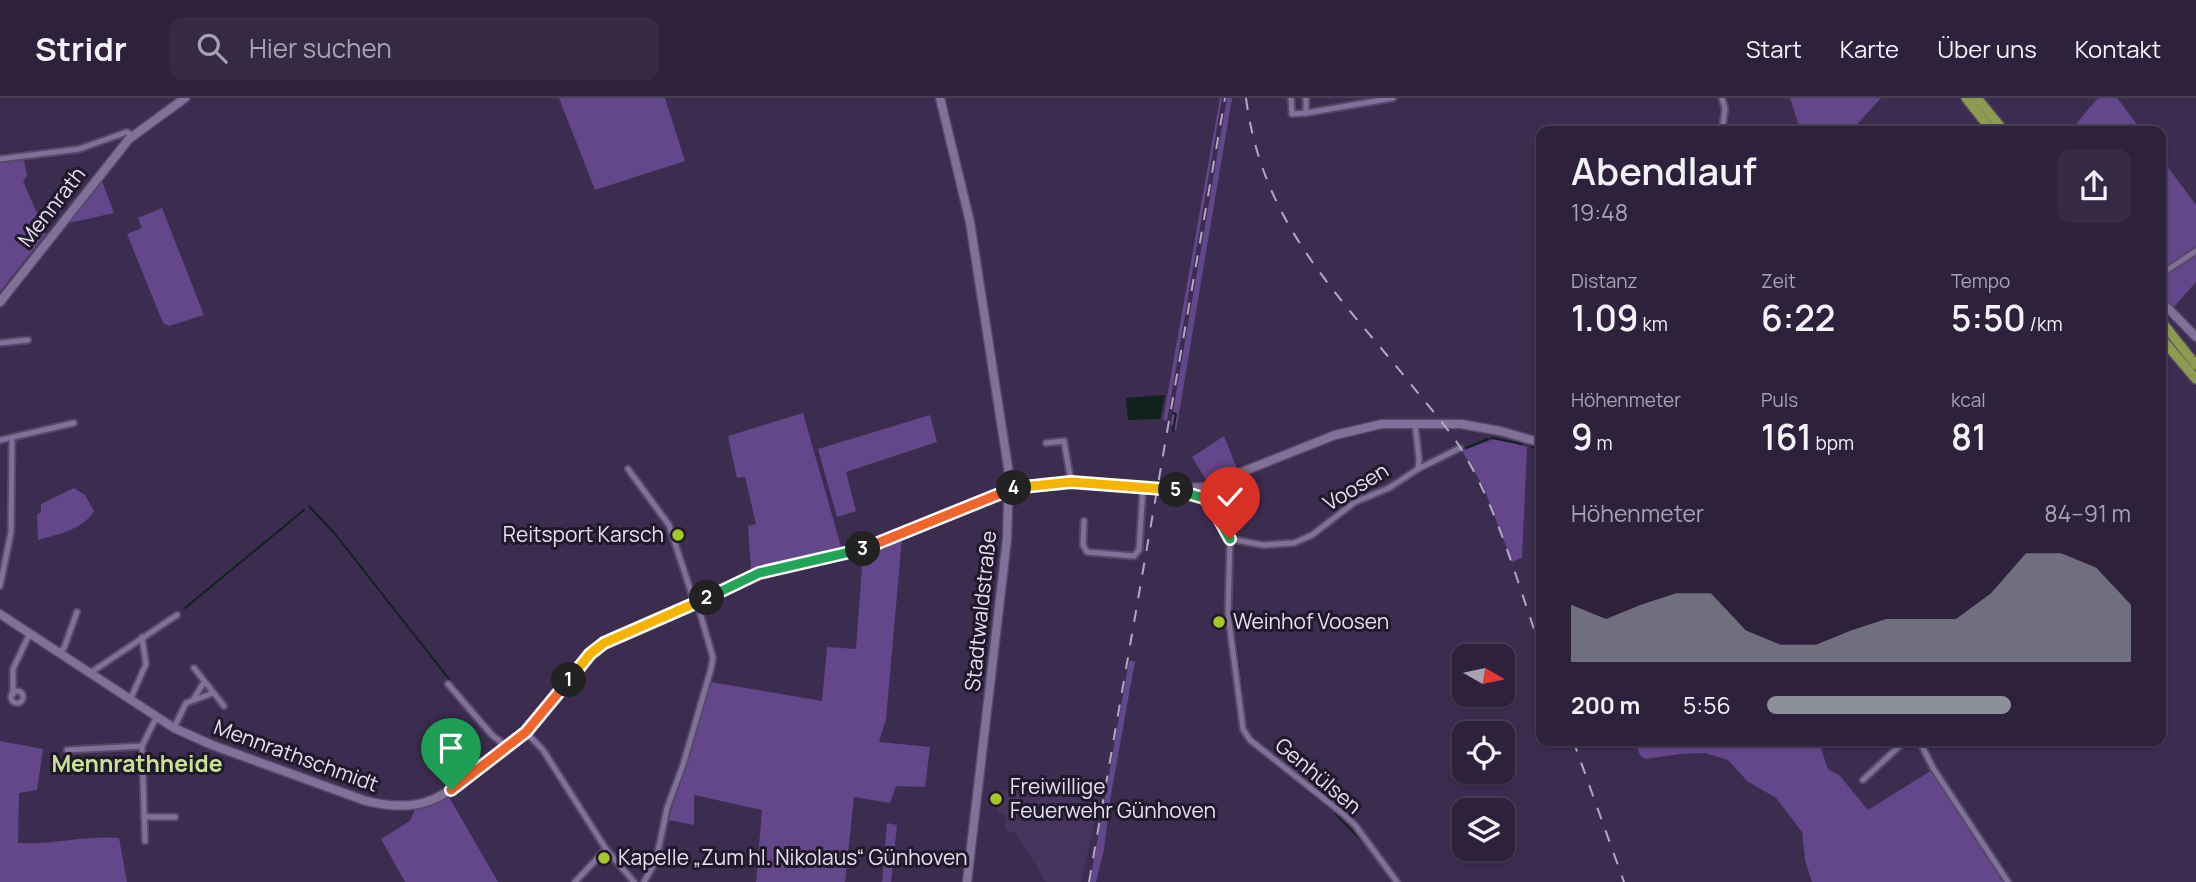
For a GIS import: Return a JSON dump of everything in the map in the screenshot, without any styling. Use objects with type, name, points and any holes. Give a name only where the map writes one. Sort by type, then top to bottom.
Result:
[{"type":"main road","points":[[1966,98],[1988,126]]},
{"type":"main road","points":[[1977,98],[2000,126]]},
{"type":"main road","points":[[2166,327],[2196,365]]},
{"type":"main road","points":[[2166,344],[2196,379]]},
{"type":"street","name":"Mennrath","points":[[0,302],[109,161],[133,136],[186,98]]},
{"type":"street","name":"Stadtwaldstraße","points":[[940,98],[970,222],[1005,438],[1009,489],[1002,590],[967,882]]},
{"type":"street","points":[[1291,98],[1292,114],[1393,98]]},
{"type":"street","points":[[1306,98],[1306,113]]},
{"type":"street","points":[[1722,98],[1725,109],[1723,126]]},
{"type":"street","points":[[0,159],[79,149],[127,132],[133,136]]},
{"type":"street","points":[[2166,271],[2196,251]]},
{"type":"street","points":[[2166,307],[2196,337]]},
{"type":"street","points":[[0,343],[28,341]]},
{"type":"street","points":[[0,440],[74,423]]},
{"type":"street","name":"Voosen","points":[[1415,424],[1418,469]]},
{"type":"street","points":[[448,684],[492,735],[506,746],[526,732],[590,654],[604,643],[759,573],[858,551],[1009,489],[1071,482],[1174,489],[1203,487],[1335,435],[1382,425],[1461,424],[1536,441]]},
{"type":"street","points":[[0,586],[11,532],[12,439]]},
{"type":"street","points":[[1046,443],[1064,441],[1071,482]]},
{"type":"street","name":"Voosen","points":[[1230,539],[1263,545],[1294,543],[1312,535],[1355,502],[1389,488],[1418,469],[1460,448]]},
{"type":"street","points":[[628,469],[669,525],[713,658],[683,765],[667,808],[656,861],[644,882]]},
{"type":"street","points":[[1084,521],[1083,545],[1087,552],[1133,556],[1139,550],[1143,487]]},
{"type":"street","points":[[1203,487],[1204,498]]},
{"type":"street","points":[[1203,487],[1230,539]]},
{"type":"street","points":[[1174,489],[1204,498],[1212,506]]},
{"type":"street","name":"Genhülsen","points":[[1230,539],[1228,614],[1243,729],[1250,740],[1355,825],[1397,882]]},
{"type":"street","points":[[59,653],[64,648],[77,612]]},
{"type":"street","name":"Mennrathschmidt","points":[[0,614],[174,728],[212,745],[366,801],[387,806],[430,802],[451,790],[506,746]]},
{"type":"street","points":[[90,673],[177,615]]},
{"type":"street","points":[[13,694],[13,669],[30,634]]},
{"type":"street","points":[[130,701],[146,664],[142,637]]},
{"type":"street","name":"Mennrathschmidt","points":[[194,668],[224,706]]},
{"type":"street","name":"Mennrathschmidt","points":[[192,701],[204,681]]},
{"type":"street","name":"Mennrathschmidt","points":[[174,728],[186,703],[213,692]]},
{"type":"street","points":[[145,841],[142,746],[156,718]]},
{"type":"street","points":[[526,732],[542,750],[606,849],[634,882]]},
{"type":"street","points":[[67,750],[142,746]]},
{"type":"street","points":[[1863,780],[1900,746]]},
{"type":"street","points":[[1922,746],[1933,768],[2008,882]]},
{"type":"street","points":[[144,817],[175,817]]},
{"type":"street","points":[[575,882],[606,849]]},
{"type":"shaded area","points":[[559,98],[665,98],[685,161],[595,190]]},
{"type":"shaded area","points":[[1222,98],[1167,421],[1163,420]]},
{"type":"shaded area","points":[[1227,98],[1232,98],[1176,431],[1171,423]]},
{"type":"shaded area","points":[[1790,98],[1881,98],[1856,126],[1797,126]]},
{"type":"shaded area","points":[[2098,98],[2117,98],[2138,126],[2076,126]]},
{"type":"shaded area","points":[[24,160],[27,176],[23,181],[46,234],[0,292],[0,161]]},
{"type":"shaded area","points":[[2166,165],[2196,205],[2196,282],[2174,307],[2166,299]]},
{"type":"shaded area","points":[[102,181],[114,213],[69,223]]},
{"type":"shaded area","points":[[162,208],[204,315],[169,326],[163,323],[127,234],[142,228],[138,218]]},
{"type":"shaded area","points":[[1165,395],[1160,419],[1128,420],[1126,398]]},
{"type":"shaded area","points":[[803,413],[842,550],[751,569],[748,526],[756,524],[745,477],[737,478],[728,436]]},
{"type":"shaded area","points":[[930,415],[937,442],[846,472],[856,511],[837,517],[818,449]]},
{"type":"shaded area","points":[[1224,436],[1238,471],[1208,483],[1192,457]]},
{"type":"shaded area","points":[[1496,438],[1527,447],[1522,558],[1512,562],[1483,486],[1462,451]]},
{"type":"shaded area","points":[[74,488],[85,495],[94,511],[77,527],[38,540],[37,515],[41,512],[41,504]]},
{"type":"shaded area","points":[[902,538],[886,719],[879,742],[930,747],[925,787],[896,786],[890,803],[854,797],[845,882],[756,882],[762,810],[694,795],[694,825],[668,820],[711,682],[822,701],[827,647],[856,649],[863,553]]},
{"type":"shaded area","points":[[1129,661],[1135,661],[1110,800],[1104,850],[1096,882],[1090,882]]},
{"type":"shaded area","points":[[0,741],[43,749],[37,790],[19,793],[18,843],[119,838],[127,882],[0,882]]},
{"type":"shaded area","points":[[1636,746],[1820,746],[1828,769],[1840,776],[1868,810],[1932,770],[2006,882],[1812,882],[1805,860],[1802,832],[1776,798],[1747,781],[1728,760],[1705,753],[1645,759]]},
{"type":"shaded area","points":[[999,790],[1101,795],[1081,882],[1046,882],[1015,833],[1007,832],[1004,828],[1005,814],[997,813]]},
{"type":"shaded area","points":[[449,797],[498,882],[405,882],[381,839],[410,821],[415,809],[436,804]]},
{"type":"shaded area","points":[[887,823],[897,825],[891,882],[882,882]]},
{"type":"waterway","points":[[1173,413],[1176,414],[1173,431]]},
{"type":"waterway","points":[[1492,438],[1522,444]]},
{"type":"waterway","points":[[1466,448],[1488,439]]},
{"type":"waterway","points":[[1532,447],[1536,448]]},
{"type":"waterway","points":[[1421,472],[1439,462]]},
{"type":"waterway","points":[[309,506],[335,534],[449,679]]},
{"type":"waterway","points":[[185,608],[304,510]]},
{"type":"waterway","points":[[1236,644],[1242,692]]},
{"type":"waterway","points":[[1242,697],[1245,721]]},
{"type":"waterway","points":[[1253,747],[1332,810]]},
{"type":"waterway","points":[[1335,813],[1366,845]]},
{"type":"railway","points":[[1089,882],[1225,98]]},
{"type":"railway","points":[[1246,98],[1255,142],[1268,182],[1285,218],[1329,285],[1456,441],[1495,517],[1536,634]]},
{"type":"railway","points":[[1575,746],[1624,882]]},
{"type":"place","name":"Reitsport Karsch","points":[[678,535]]},
{"type":"place","name":"Weinhof Voosen","points":[[1219,622]]},
{"type":"place","name":"Freiwillige Feuerwehr Günhoven","points":[[996,799]]},
{"type":"place","name":"Kapelle „Zum hl. Nikolaus“ Günhoven","points":[[604,858]]},
{"type":"district","name":"Mennrathheide","points":[[137,764]]},
{"type":"route","points":[[451,790],[526,732],[590,654],[604,643],[759,573],[858,551],[1009,489],[1071,482],[1174,489],[1204,498],[1212,506],[1230,539]]}]
